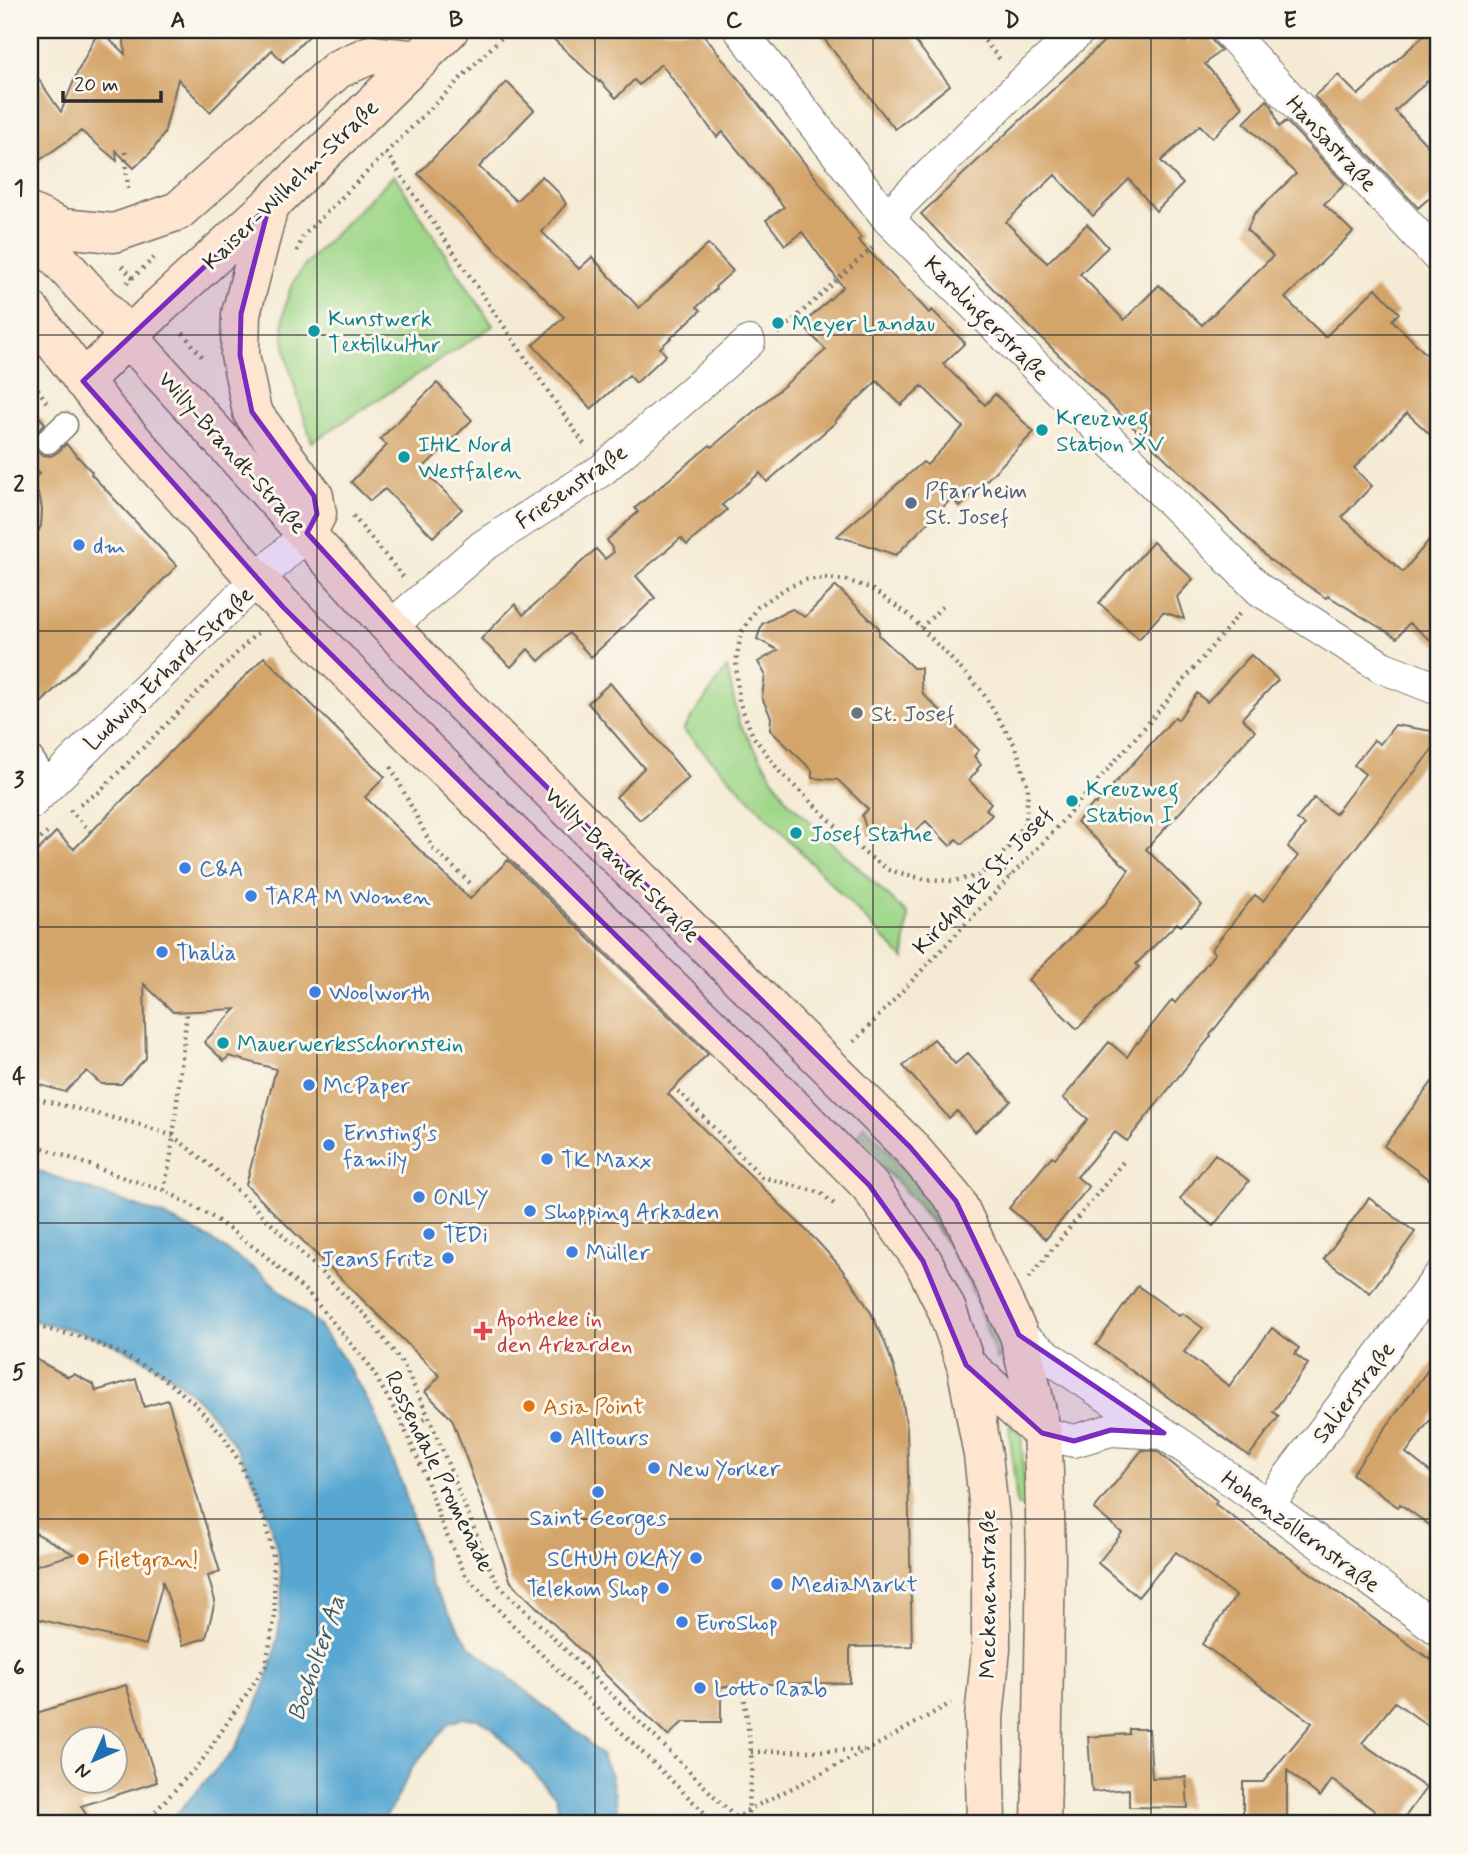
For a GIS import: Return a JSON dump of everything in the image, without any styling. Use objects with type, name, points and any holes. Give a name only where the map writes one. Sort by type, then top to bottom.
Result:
[{"type":"main road","name":"Kaiser-Wilhelm-Straße","points":[[83,381],[269,206],[449,30]]},
{"type":"main road","points":[[30,213],[62,228],[114,233],[178,211],[338,69],[370,55],[420,60]]},
{"type":"main road","points":[[269,206],[241,314],[240,355],[252,412],[314,496],[317,514],[307,533]]},
{"type":"main road","name":"Willy-Brandt-Straße","points":[[30,224],[53,253],[390,627],[462,703],[910,1147],[956,1201],[1019,1335],[1041,1433]]},
{"type":"main road","points":[[30,310],[106,410],[257,580],[869,1185],[923,1261],[947,1310],[966,1364],[1041,1433],[1046,1558],[1041,1824]]},
{"type":"main road","name":"Meckenemstraße","points":[[966,1364],[983,1455],[991,1530],[991,1650],[984,1718],[986,1824]]},
{"type":"street","name":"Karolingerstraße","points":[[740,30],[889,220],[1260,590],[1382,667],[1438,689]]},
{"type":"street","points":[[889,220],[900,204],[1020,85],[1080,30]]},
{"type":"street","name":"Hansastraße","points":[[1227,30],[1438,257]]},
{"type":"street","name":"Friesenstraße","points":[[390,627],[483,546],[602,470],[763,338]]},
{"type":"street","name":"Ludwig-Erhard-Straße","points":[[39,794],[307,533]]},
{"type":"street","points":[[30,757],[39,794]]},
{"type":"street","name":"Salierstraße","points":[[1267,1506],[1438,1278]]},
{"type":"street","name":"Hohenzollernstraße","points":[[1019,1335],[1164,1433],[1438,1629]]},
{"type":"street","points":[[1041,1433],[1074,1441],[1111,1430],[1164,1433]]},
{"type":"path","points":[[293,258],[304,235],[509,30]]},
{"type":"path","points":[[976,30],[1020,85]]},
{"type":"path","points":[[125,152],[128,189]]},
{"type":"path","points":[[386,153],[602,470]]},
{"type":"path","points":[[763,338],[880,241],[889,220]]},
{"type":"path","points":[[124,286],[160,253]]},
{"type":"path","points":[[346,506],[422,598]]},
{"type":"path","points":[[806,580],[846,580],[870,588],[909,615],[981,690],[1016,747],[1028,788],[1026,821],[1010,846],[994,862],[979,876],[953,881],[924,879],[889,870],[863,852],[779,772],[753,736],[738,701],[736,662],[741,633],[758,607],[806,580]]},
{"type":"path","name":"Kirchplatz St. Josef","points":[[849,1048],[1050,835],[1260,590]]},
{"type":"path","points":[[921,628],[944,605]]},
{"type":"path","points":[[94,835],[71,811],[99,792],[261,629]]},
{"type":"path","points":[[432,847],[471,884]]},
{"type":"path","points":[[994,862],[1010,877]]},
{"type":"path","points":[[164,1189],[171,1155],[187,1012]]},
{"type":"path","points":[[678,1091],[762,1177],[821,1193],[840,1209]]},
{"type":"path","points":[[30,1097],[141,1125],[173,1136],[216,1170],[368,1318],[403,1363],[429,1417],[491,1571],[500,1586],[737,1819],[746,1824],[751,1752],[743,1686]]},
{"type":"path","name":"Rossendale Promenade","points":[[30,1143],[124,1178],[164,1189],[224,1225],[309,1294],[369,1365],[404,1427],[443,1527],[466,1576],[532,1646],[716,1824]]},
{"type":"path","points":[[1027,1282],[1124,1162]]},
{"type":"path","points":[[30,1325],[81,1337],[122,1353],[162,1377],[194,1403],[222,1434],[239,1461],[265,1521],[273,1555],[275,1615],[266,1665],[203,1759],[144,1824]]},
{"type":"path","points":[[404,1427],[429,1417]]},
{"type":"path","points":[[730,1824],[748,1810],[868,1750],[951,1703]]},
{"type":"path","points":[[751,1752],[868,1750]]},
{"type":"path","points":[[386,1824],[393,1819],[409,1817]]},
{"type":"highlighted area","points":[[269,206],[241,314],[240,355],[252,412],[314,496],[317,514],[307,533],[462,703],[910,1147],[956,1201],[1019,1335],[1164,1433],[1111,1430],[1074,1441],[1042,1433],[966,1365],[923,1261],[869,1185],[283,607],[83,381]]},
{"type":"green space","points":[[394,175],[493,326],[312,442],[292,377],[284,338],[283,319],[290,289],[306,264]]},
{"type":"green space","points":[[727,668],[739,723],[787,800],[908,915],[904,959],[683,730]]},
{"type":"green space","points":[[864,1125],[929,1196],[976,1280],[1004,1353],[997,1360],[973,1293],[947,1244],[920,1207],[855,1142]]},
{"type":"green space","points":[[1009,1425],[1021,1433],[1026,1508],[1017,1505]]},
{"type":"water","name":"Bocholter Aa","points":[[30,1168],[164,1216],[210,1239],[262,1274],[319,1326],[343,1358],[373,1410],[404,1489],[432,1586],[470,1646],[581,1735],[601,1755],[611,1775],[620,1824],[559,1824],[556,1797],[544,1783],[489,1725],[478,1719],[463,1718],[449,1723],[413,1766],[392,1808],[379,1824],[167,1824],[235,1749],[260,1696],[274,1654],[281,1608],[277,1548],[268,1517],[242,1457],[224,1430],[183,1386],[154,1365],[122,1348],[77,1331],[30,1318]]},
{"type":"building","points":[[99,30],[125,54],[123,30],[315,30],[283,62],[272,50],[210,112],[178,79],[164,134],[152,151],[134,168],[116,151],[117,161],[81,131],[30,167],[30,67],[61,112]]},
{"type":"building","points":[[544,30],[700,30],[810,170],[861,238],[858,240],[929,313],[932,310],[965,343],[943,364],[985,405],[995,394],[1034,432],[960,507],[952,498],[896,555],[837,536],[923,462],[927,465],[963,427],[922,386],[901,405],[877,381],[836,422],[767,482],[760,473],[722,505],[727,510],[687,545],[681,538],[636,576],[655,598],[591,657],[569,633],[539,661],[528,649],[511,667],[481,639],[515,604],[523,615],[596,549],[605,559],[614,552],[607,540],[638,512],[635,508],[826,350],[802,325],[843,287],[802,232],[785,245],[766,220],[784,207],[723,132],[717,137],[661,64],[639,85],[634,80],[616,98]]},
{"type":"building","points":[[817,30],[906,30],[950,85],[895,129]]},
{"type":"building","points":[[1116,30],[1174,30],[1185,42],[1199,30],[1209,30],[1213,42],[1221,50],[1205,64],[1243,107],[1212,138],[1200,125],[1161,161],[1183,184],[1156,211],[1129,179],[1093,216],[1055,175],[1006,222],[1047,263],[1087,224],[1108,247],[1080,274],[1124,320],[1159,285],[1202,325],[1273,256],[1247,230],[1254,214],[1296,174],[1244,123],[1267,100],[1272,106],[1279,127],[1286,121],[1345,184],[1324,204],[1353,232],[1285,298],[1325,337],[1376,288],[1399,313],[1392,320],[1438,366],[1438,442],[1407,413],[1354,468],[1372,486],[1342,517],[1403,572],[1438,529],[1438,646],[1409,623],[1397,638],[1328,596],[1326,598],[1270,560],[1030,327],[921,214]]},
{"type":"building","points":[[1430,30],[1438,30],[1438,71],[1395,111],[1438,157],[1438,190],[1418,208],[1314,96],[1338,75],[1358,95]]},
{"type":"building","points":[[507,82],[534,110],[479,167],[516,201],[542,176],[560,194],[566,204],[542,232],[579,269],[592,257],[639,308],[708,244],[733,271],[697,307],[701,310],[660,348],[666,355],[636,383],[629,375],[591,409],[533,345],[564,317],[418,174]]},
{"type":"building","name":"IHK Nord Westfalen","points":[[437,383],[472,420],[422,469],[462,509],[433,537],[385,489],[370,501],[351,482],[387,445],[380,439]]},
{"type":"building","points":[[30,407],[45,423],[34,436],[33,444],[37,451],[51,456],[66,444],[177,566],[30,714],[30,547],[41,526],[42,510],[40,497],[31,481],[40,473],[30,462]]},
{"type":"building","points":[[1153,542],[1193,579],[1177,597],[1184,619],[1163,612],[1139,639],[1099,603]]},
{"type":"building","name":"St. Josef","points":[[836,586],[879,628],[879,635],[913,668],[921,668],[923,694],[979,750],[974,756],[981,765],[969,780],[991,803],[986,809],[992,815],[962,844],[956,839],[950,846],[926,821],[910,836],[902,829],[889,843],[868,835],[862,815],[868,809],[838,780],[812,778],[812,770],[770,730],[771,717],[762,698],[765,674],[758,662],[778,650],[757,639],[762,624],[792,609],[805,617]]},
{"type":"building","points":[[1251,655],[1278,680],[1242,718],[1255,731],[1146,849],[1202,905],[1181,926],[1177,923],[1136,964],[1139,967],[1077,1029],[1028,980],[1105,904],[1129,870],[1077,822],[1175,717],[1178,720],[1197,693],[1207,702]]},
{"type":"building","name":"Shopping Arkaden","points":[[264,657],[385,777],[365,797],[470,899],[508,860],[708,1054],[668,1094],[837,1263],[871,1313],[894,1368],[907,1428],[912,1646],[850,1647],[850,1683],[721,1687],[721,1722],[683,1722],[668,1736],[511,1582],[452,1419],[425,1392],[440,1376],[246,1185],[276,1069],[229,1056],[224,1061],[204,1042],[236,1009],[173,1012],[144,984],[146,1058],[121,1084],[101,1084],[87,1071],[65,1092],[30,1082],[30,859],[56,832],[74,849]]},
{"type":"building","points":[[610,683],[689,778],[640,820],[616,797],[644,768],[588,703]]},
{"type":"building","points":[[1395,725],[1438,732],[1438,742],[1127,1141],[1115,1132],[1077,1177],[1089,1187],[1046,1239],[1009,1208],[1052,1156],[1055,1158],[1088,1119],[1063,1098],[1109,1042],[1127,1057],[1172,1000],[1175,1003],[1215,953],[1211,950],[1255,895],[1263,901],[1298,856],[1288,847],[1305,825],[1297,819],[1314,798],[1335,814],[1365,774],[1354,765],[1374,740],[1380,744]]},
{"type":"building","points":[[934,1039],[955,1064],[968,1053],[1011,1101],[975,1132],[957,1111],[949,1118],[903,1066]]},
{"type":"building","points":[[1438,1074],[1438,1186],[1384,1146]]},
{"type":"building","points":[[1215,1154],[1249,1181],[1213,1226],[1180,1199]]},
{"type":"building","points":[[1369,1198],[1415,1232],[1370,1293],[1324,1259]]},
{"type":"building","points":[[1138,1286],[1179,1316],[1182,1313],[1203,1328],[1184,1352],[1229,1386],[1272,1328],[1299,1348],[1295,1354],[1308,1364],[1273,1412],[1279,1416],[1249,1456],[1096,1345]]},
{"type":"building","points":[[30,1356],[68,1377],[74,1374],[94,1385],[96,1391],[136,1379],[144,1407],[168,1400],[220,1572],[208,1576],[215,1601],[206,1638],[183,1645],[163,1582],[146,1645],[30,1617],[30,1567],[74,1554],[30,1530]]},
{"type":"building","points":[[1438,1356],[1438,1409],[1406,1453],[1438,1478],[1438,1531],[1352,1474]]},
{"type":"building","points":[[1142,1450],[1157,1451],[1217,1501],[1215,1504],[1438,1665],[1438,1733],[1395,1702],[1362,1743],[1426,1788],[1400,1824],[1393,1824],[1332,1780],[1320,1797],[1287,1770],[1287,1824],[1243,1824],[1243,1782],[1263,1782],[1312,1723],[1202,1644],[1236,1596],[1176,1552],[1138,1597],[1098,1563],[1122,1533],[1094,1509]]},
{"type":"building","points":[[126,1685],[157,1782],[130,1791],[130,1724],[60,1724],[60,1794],[119,1794],[81,1806],[92,1824],[30,1824],[30,1715]]},
{"type":"building","points":[[1129,1729],[1149,1729],[1152,1778],[1186,1777],[1188,1808],[1129,1807],[1129,1789],[1092,1792],[1088,1737],[1129,1734]]},
{"type":"place","name":"Meyer Landau","points":[[778,323]]},
{"type":"place","name":"Kunstwerk Textilkultur","points":[[314,331]]},
{"type":"place","name":"Kreuzweg Station XV","points":[[1042,430]]},
{"type":"place","name":"IHK Nord Westfalen","points":[[404,457]]},
{"type":"place","name":"Pfarrheim St. Josef","points":[[911,503]]},
{"type":"place","name":"dm","points":[[79,545]]},
{"type":"place","name":"St. Josef","points":[[857,713]]},
{"type":"place","name":"Kreuzweg Station I","points":[[1072,801]]},
{"type":"place","name":"Josef Statue","points":[[796,833]]},
{"type":"place","name":"C&A","points":[[185,868]]},
{"type":"place","name":"TARA M Women","points":[[251,896]]},
{"type":"place","name":"Thalia","points":[[162,952]]},
{"type":"place","name":"Woolworth","points":[[315,992]]},
{"type":"place","name":"Mauerwerksschornstein","points":[[223,1043]]},
{"type":"place","name":"McPaper","points":[[309,1085]]},
{"type":"place","name":"Ernsting's family","points":[[329,1145]]},
{"type":"place","name":"TK Maxx","points":[[547,1159]]},
{"type":"place","name":"ONLY","points":[[419,1197]]},
{"type":"place","name":"Shopping Arkaden","points":[[530,1211]]},
{"type":"place","name":"TEDi","points":[[429,1234]]},
{"type":"place","name":"Müller","points":[[572,1252]]},
{"type":"place","name":"Jeans Fritz","points":[[448,1258]]},
{"type":"place","name":"Apotheke in den Arkarden","points":[[483,1331]]},
{"type":"place","name":"Asia Point","points":[[529,1406]]},
{"type":"place","name":"Alltours","points":[[556,1437]]},
{"type":"place","name":"New Yorker","points":[[654,1468]]},
{"type":"place","name":"Saint Georges","points":[[598,1492]]},
{"type":"place","name":"SCHUH OKAY","points":[[696,1558]]},
{"type":"place","name":"Filetgran!","points":[[83,1559]]},
{"type":"place","name":"MediaMarkt","points":[[777,1584]]},
{"type":"place","name":"Telekom Shop","points":[[663,1588]]},
{"type":"place","name":"EuroShop","points":[[682,1622]]},
{"type":"place","name":"Lotto Raab","points":[[700,1688]]}]
